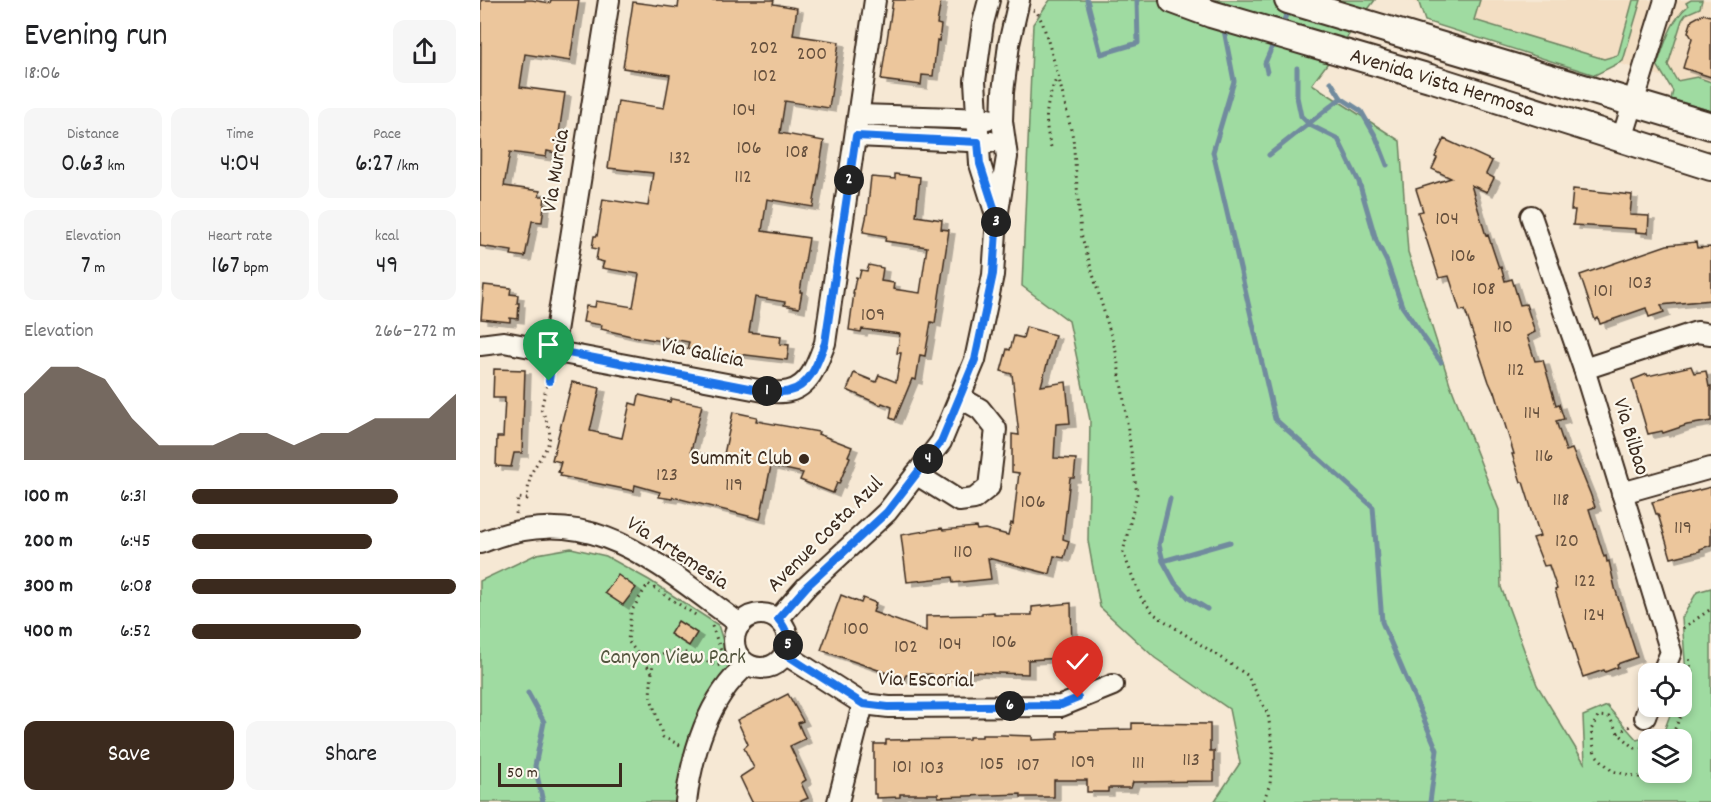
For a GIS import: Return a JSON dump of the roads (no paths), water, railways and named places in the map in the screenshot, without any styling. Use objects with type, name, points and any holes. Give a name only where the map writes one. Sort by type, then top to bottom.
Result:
[{"type":"main road","name":"Avenida Vista Hermosa","points":[[1173,0],[1211,14],[1430,78],[1711,167]]},
{"type":"main road","name":"Avenida Vista Hermosa","points":[[1288,0],[1711,126]]},
{"type":"street","name":"Via Murcia","points":[[553,350],[609,0]]},
{"type":"street","name":"Via Galicia","points":[[480,345],[504,342],[769,392],[789,391],[805,382],[816,367],[825,343],[875,0]]},
{"type":"street","name":"Avenue Costa Azul","points":[[989,0],[983,23],[975,81],[980,164],[997,217]]},
{"type":"street","points":[[1622,140],[1665,0]]},
{"type":"street","name":"Avenue Costa Azul","points":[[778,619],[807,586],[887,512],[941,442],[975,360],[993,274],[997,217],[1007,157],[1002,121],[1009,44],[1025,4]]},
{"type":"street","points":[[859,115],[977,117],[1002,121]]},
{"type":"street","points":[[856,136],[1005,143]]},
{"type":"street","name":"Via Bilbao","points":[[1531,216],[1584,369],[1671,652],[1666,663]]},
{"type":"street","points":[[1584,369],[1697,332],[1711,334]]},
{"type":"street","points":[[916,474],[959,501],[974,499],[989,487],[996,429],[980,409],[959,397]]},
{"type":"street","points":[[1622,493],[1711,468]]},
{"type":"street","name":"Via Artemesia","points":[[480,543],[517,530],[550,527],[574,528],[616,540],[651,561],[740,624]]},
{"type":"street","points":[[752,615],[770,615],[778,619],[789,639],[785,654],[772,666],[755,668],[740,659],[734,643],[734,635],[740,624],[752,615]]},
{"type":"street","name":"Via Escorial","points":[[785,654],[863,704],[888,707],[1061,705],[1113,685]]},
{"type":"street","points":[[686,802],[695,753],[713,708],[736,673],[747,664]]},
{"type":"street","points":[[838,802],[863,704]]},
{"type":"waterway","points":[[1087,0],[1101,54],[1138,43],[1137,0]]},
{"type":"waterway","points":[[1281,26],[1290,7]]},
{"type":"waterway","points":[[1223,25],[1234,81],[1213,152],[1275,419],[1373,507],[1382,622],[1437,750],[1430,802]]},
{"type":"waterway","points":[[1267,72],[1265,63],[1275,40]]},
{"type":"waterway","points":[[1297,68],[1297,97],[1301,116],[1310,125],[1338,139],[1359,182],[1376,240],[1387,262],[1402,306],[1441,362]]},
{"type":"waterway","points":[[1331,82],[1341,98],[1361,111],[1376,137],[1387,165]]},
{"type":"waterway","points":[[1269,155],[1341,98]]},
{"type":"waterway","points":[[1170,499],[1159,545],[1163,561],[1175,583],[1189,598],[1207,609]]},
{"type":"waterway","points":[[1163,561],[1230,542]]},
{"type":"waterway","points":[[528,693],[544,722],[535,766],[543,802]]},
{"type":"place","name":"Summit Club","points":[[804,459]]},
{"type":"park label","name":"Canyon View Park","points":[[673,658]]}]
